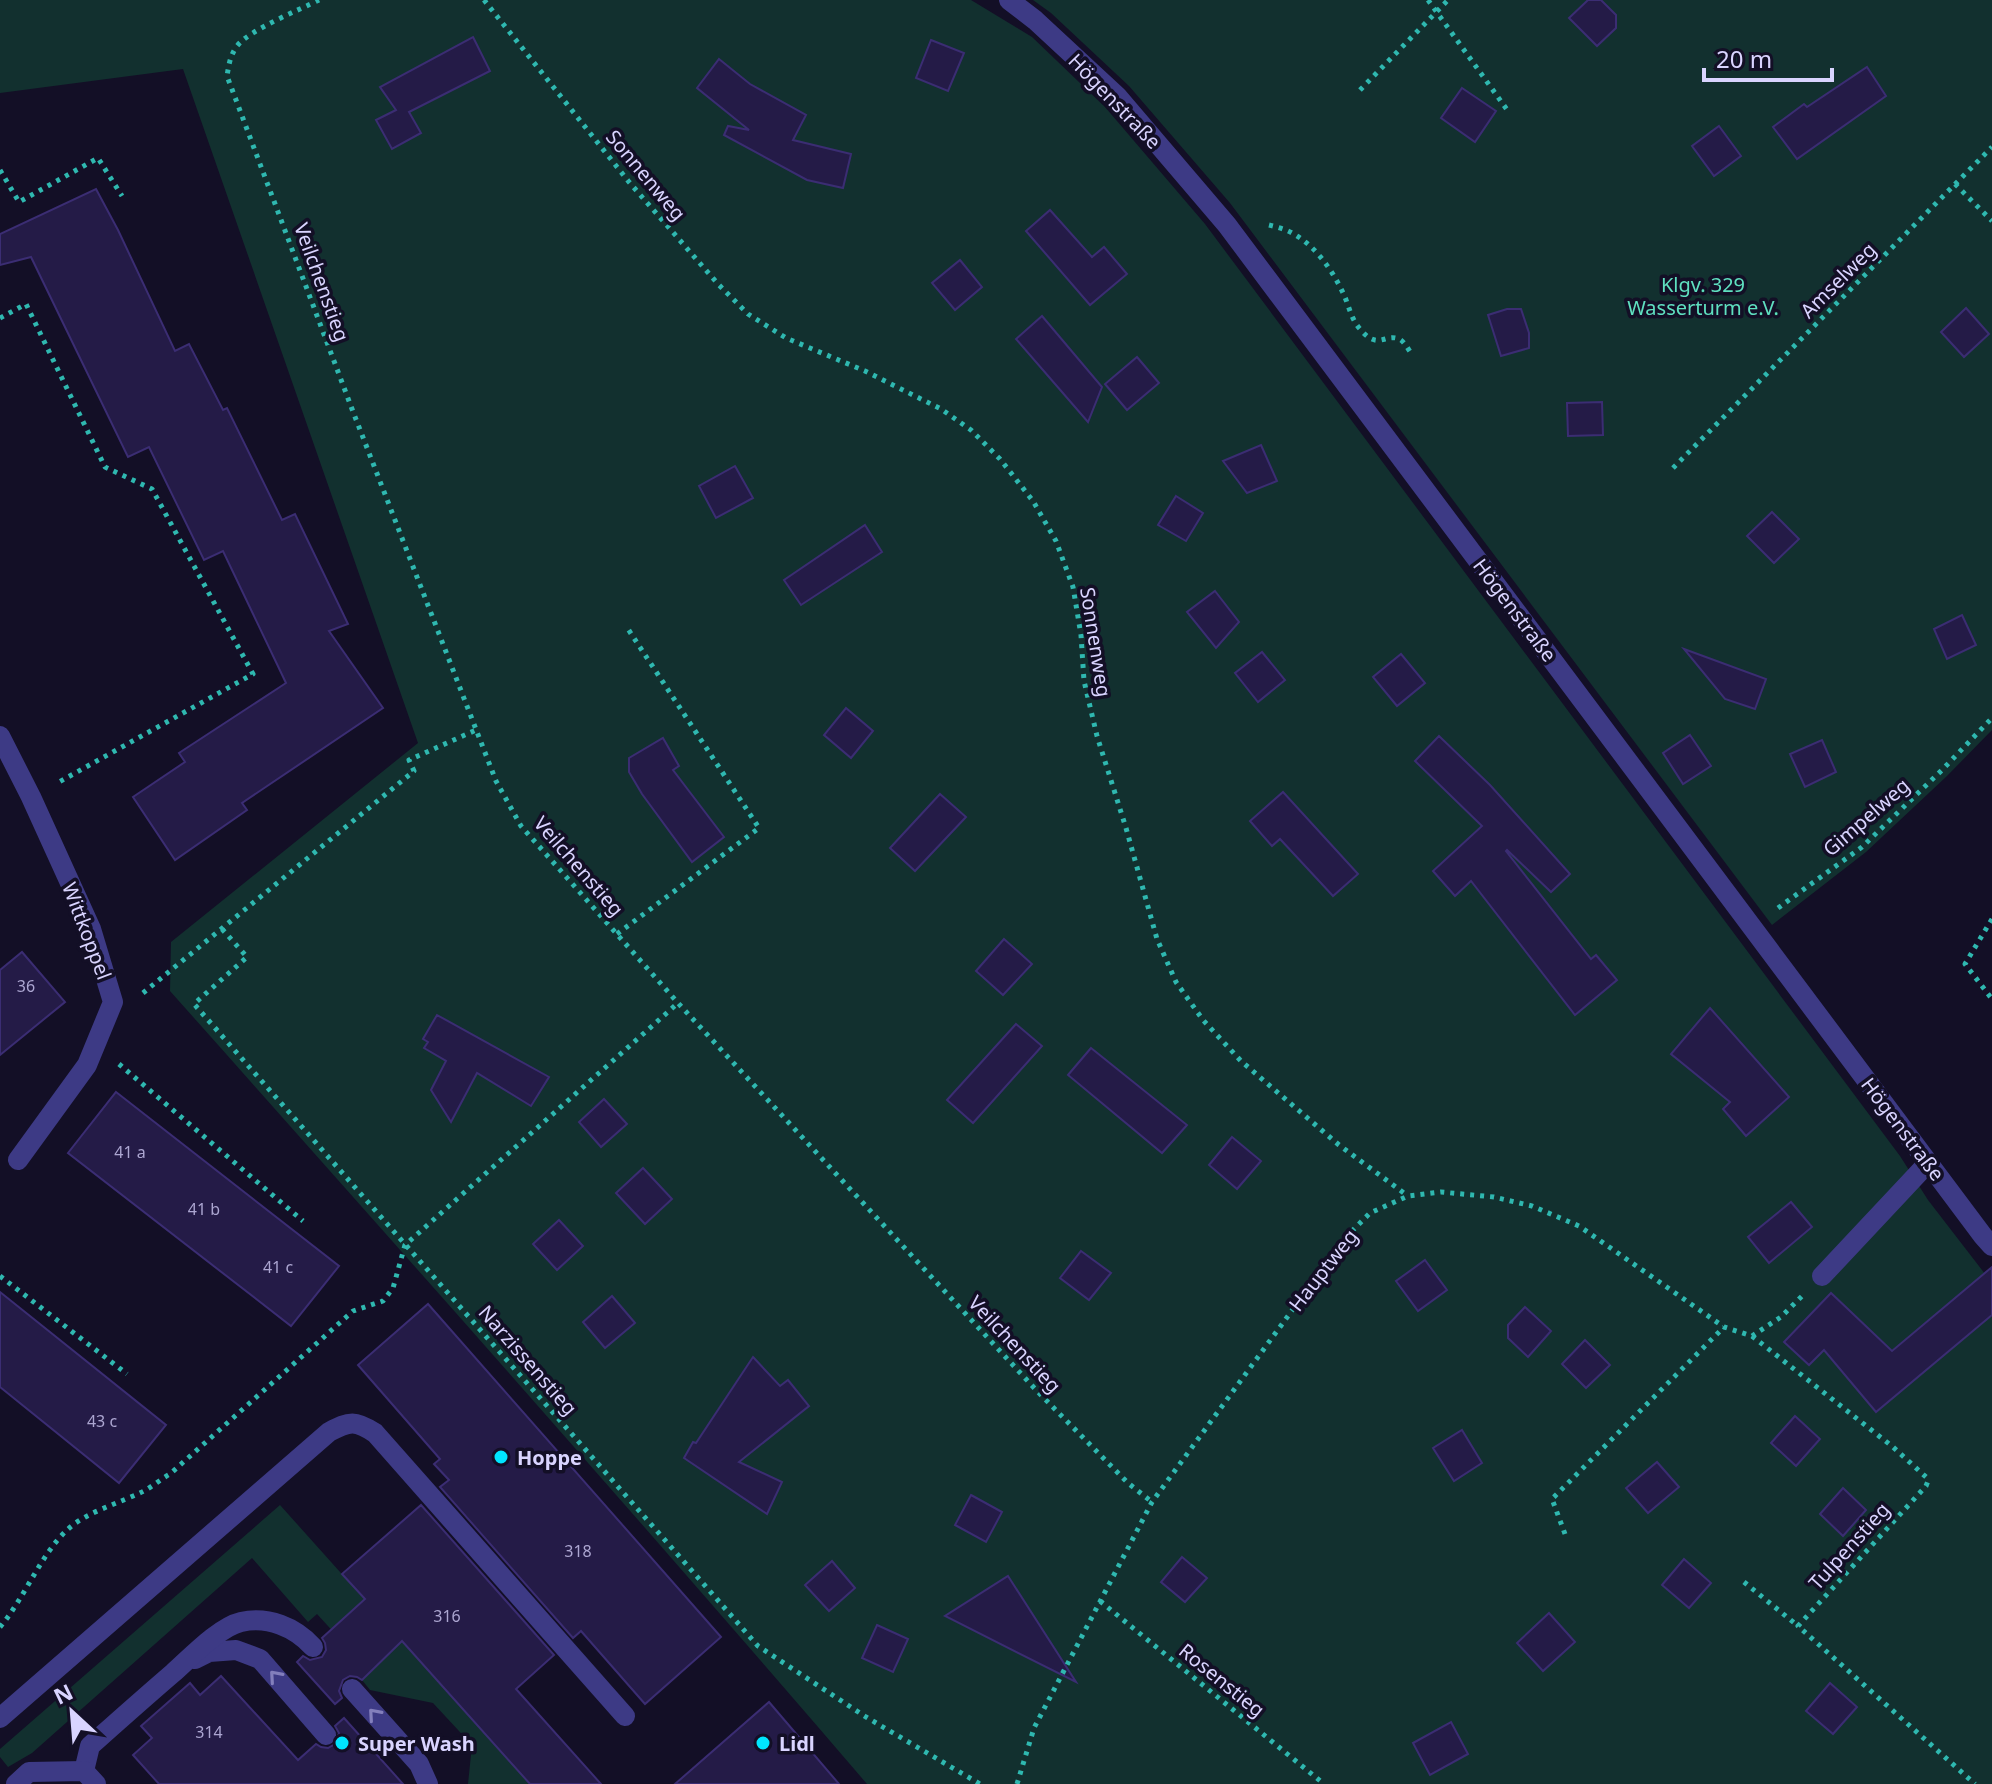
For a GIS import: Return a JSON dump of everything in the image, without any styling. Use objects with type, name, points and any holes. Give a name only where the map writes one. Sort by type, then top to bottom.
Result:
[{"type":"street","name":"Högenstraße","points":[[1009,0],[1117,96],[1227,225],[1992,1246]]},
{"type":"street","name":"Wittkoppel","points":[[0,736],[91,929],[113,1002],[87,1065],[18,1160]]},
{"type":"street","points":[[1822,1276],[1928,1163]]},
{"type":"street","points":[[0,1718],[329,1432],[346,1423],[360,1424],[375,1433],[625,1716]]},
{"type":"street","points":[[16,1784],[29,1772],[90,1778],[90,1746],[212,1638],[239,1622],[267,1621],[288,1627],[313,1647]]},
{"type":"street","points":[[181,1666],[209,1652],[236,1650],[260,1659],[326,1735]]},
{"type":"street","points":[[352,1689],[419,1764],[428,1784]]},
{"type":"path","name":"Veilchenstieg","points":[[319,0],[239,43],[230,59],[227,76],[496,781],[521,826],[678,1003],[1037,1391],[1128,1483],[1152,1502]]},
{"type":"path","name":"Sonnenweg","points":[[484,0],[629,182],[748,314],[786,338],[865,371],[941,409],[971,430],[1000,459],[1033,501],[1056,541],[1073,587],[1084,681],[1097,736],[1157,939],[1176,982],[1203,1020],[1241,1061],[1339,1145],[1408,1196]]},
{"type":"path","points":[[1428,0],[1508,111]]},
{"type":"path","points":[[1360,90],[1448,0]]},
{"type":"path","name":"Amselweg","points":[[1673,468],[1992,147]]},
{"type":"path","points":[[0,170],[19,202],[98,158],[122,196]]},
{"type":"path","points":[[1955,184],[1992,221]]},
{"type":"path","points":[[1227,225],[1265,223],[1291,232],[1311,246],[1327,266],[1360,329],[1374,340],[1401,340],[1411,353]]},
{"type":"path","points":[[0,318],[26,304],[105,467],[152,489],[253,674],[31,797]]},
{"type":"path","points":[[617,934],[759,828],[628,629]]},
{"type":"path","name":"Gimpelweg","points":[[1752,928],[1862,847],[1992,718]]},
{"type":"path","points":[[113,1002],[133,1002],[414,771],[409,760],[476,730]]},
{"type":"path","points":[[1992,919],[1965,964],[1992,999]]},
{"type":"path","name":"Narzissenstieg","points":[[222,929],[247,957],[194,1004],[758,1646],[866,1717],[980,1784]]},
{"type":"path","points":[[0,1627],[67,1529],[170,1474],[353,1311],[383,1301],[393,1288],[405,1245],[678,1003]]},
{"type":"path","points":[[93,1051],[123,1065],[303,1221]]},
{"type":"path","name":"Hauptweg","points":[[1017,1784],[1034,1728],[1152,1502],[1345,1238],[1370,1213],[1408,1196],[1441,1192],[1494,1197],[1532,1206],[1579,1226],[1724,1327],[1752,1336]]},
{"type":"path","points":[[0,1276],[127,1374]]},
{"type":"path","points":[[1752,1336],[1781,1317],[1822,1276]]},
{"type":"path","points":[[1565,1534],[1552,1499],[1724,1327]]},
{"type":"path","name":"Tulpenstieg","points":[[1752,1336],[1893,1447],[1928,1481],[1798,1626]]},
{"type":"path","points":[[1744,1582],[1798,1626],[1975,1784]]},
{"type":"path","name":"Rosenstieg","points":[[1100,1601],[1324,1784]]},
{"type":"green space","points":[[0,0],[971,0],[1032,37],[1105,107],[1205,224],[1992,1283],[1992,1784],[867,1784],[608,1485],[170,991],[171,942],[418,743],[183,69],[0,93]]},
{"type":"green space","name":"Klgv. 329 Wasserturm e.V.","points":[[1033,0],[1992,0],[1992,730],[1866,852],[1772,925],[1230,203],[1129,86]]},
{"type":"green space","points":[[280,1505],[530,1784],[468,1784],[472,1745],[433,1703],[370,1690],[362,1680],[370,1672],[317,1614],[308,1622],[252,1558],[32,1753],[8,1767],[0,1757],[0,1749]]},
{"type":"building","points":[[1588,0],[1601,0],[1616,15],[1616,28],[1597,46],[1569,18]]},
{"type":"building","points":[[473,37],[490,71],[409,112],[421,133],[392,149],[376,120],[396,110],[380,87]]},
{"type":"building","points":[[931,40],[964,53],[948,91],[916,78]]},
{"type":"building","points":[[719,59],[750,84],[806,115],[793,140],[851,154],[843,188],[807,180],[724,135],[728,126],[749,130],[697,88]]},
{"type":"building","points":[[1867,67],[1886,96],[1797,159],[1773,127],[1804,104],[1807,107]]},
{"type":"building","points":[[1462,88],[1496,111],[1475,142],[1441,118]]},
{"type":"building","points":[[1719,126],[1741,156],[1714,176],[1692,146]]},
{"type":"building","points":[[96,189],[175,351],[189,344],[223,410],[227,408],[282,520],[295,514],[348,624],[329,631],[383,708],[242,803],[247,810],[175,860],[133,797],[185,762],[179,753],[286,683],[223,551],[204,560],[149,447],[128,457],[31,257],[0,265],[0,234]]},
{"type":"building","points":[[1050,210],[1092,257],[1104,247],[1127,274],[1090,305],[1026,231]]},
{"type":"building","points":[[960,260],[982,287],[955,310],[932,283]]},
{"type":"building","points":[[1966,308],[1989,334],[1964,357],[1941,332]]},
{"type":"building","points":[[1507,309],[1521,309],[1529,333],[1529,348],[1501,356],[1488,315]]},
{"type":"building","points":[[1042,316],[1102,387],[1088,422],[1016,339]]},
{"type":"building","points":[[1137,357],[1159,383],[1127,410],[1105,384]]},
{"type":"building","points":[[1602,402],[1603,435],[1568,436],[1567,403]]},
{"type":"building","points":[[1261,445],[1277,481],[1247,493],[1223,461]]},
{"type":"building","points":[[735,466],[753,498],[716,518],[699,486]]},
{"type":"building","points":[[1176,496],[1203,513],[1186,541],[1158,525]]},
{"type":"building","points":[[1772,512],[1799,539],[1774,563],[1747,536]]},
{"type":"building","points":[[865,525],[882,552],[801,605],[784,580]]},
{"type":"building","points":[[1215,591],[1239,622],[1216,648],[1187,612]]},
{"type":"building","points":[[1962,615],[1976,645],[1947,659],[1934,629]]},
{"type":"building","points":[[1684,649],[1766,679],[1755,709],[1725,699]]},
{"type":"building","points":[[1262,652],[1285,680],[1258,702],[1235,673]]},
{"type":"building","points":[[1401,654],[1425,683],[1397,706],[1373,677]]},
{"type":"building","points":[[846,708],[873,731],[851,758],[824,735]]},
{"type":"building","points":[[1690,735],[1711,766],[1683,784],[1663,753]]},
{"type":"building","points":[[1439,736],[1490,785],[1570,874],[1551,892],[1506,851],[1591,959],[1596,955],[1617,980],[1575,1015],[1471,881],[1455,896],[1433,871],[1482,826],[1415,761]]},
{"type":"building","points":[[663,738],[679,766],[673,770],[724,837],[692,862],[629,772],[629,758]]},
{"type":"building","points":[[1822,740],[1836,772],[1805,787],[1790,754]]},
{"type":"building","points":[[1283,792],[1358,874],[1333,896],[1280,839],[1272,846],[1250,821]]},
{"type":"building","points":[[940,794],[966,817],[915,871],[890,848]]},
{"type":"building","points":[[1004,939],[1032,964],[1003,995],[976,971]]},
{"type":"building","points":[[22,952],[65,1002],[0,1055],[0,970]]},
{"type":"building","points":[[1710,1008],[1789,1097],[1746,1136],[1723,1109],[1730,1102],[1671,1054]]},
{"type":"building","points":[[437,1015],[549,1077],[531,1106],[477,1073],[451,1122],[431,1090],[446,1061],[424,1048],[428,1042],[423,1039]]},
{"type":"building","points":[[1016,1024],[1042,1046],[973,1123],[947,1100]]},
{"type":"building","points":[[1091,1048],[1187,1125],[1162,1153],[1068,1075]]},
{"type":"building","points":[[116,1092],[339,1266],[291,1326],[68,1153]]},
{"type":"building","points":[[604,1099],[627,1124],[601,1147],[579,1122]]},
{"type":"building","points":[[1232,1137],[1261,1161],[1237,1189],[1209,1165]]},
{"type":"building","points":[[643,1168],[672,1199],[645,1224],[616,1193]]},
{"type":"building","points":[[1791,1202],[1812,1227],[1769,1263],[1748,1237]]},
{"type":"building","points":[[559,1220],[583,1246],[557,1270],[533,1244]]},
{"type":"building","points":[[1081,1251],[1111,1273],[1089,1300],[1060,1278]]},
{"type":"building","points":[[1425,1260],[1447,1290],[1418,1311],[1396,1281]]},
{"type":"building","points":[[1992,1267],[1992,1315],[1876,1412],[1824,1350],[1809,1365],[1784,1342],[1831,1293],[1892,1351]]},
{"type":"building","points":[[0,1292],[166,1425],[119,1483],[0,1387]]},
{"type":"building","points":[[612,1296],[635,1323],[605,1348],[583,1322]]},
{"type":"building","points":[[428,1304],[721,1637],[645,1704],[581,1631],[573,1638],[440,1487],[449,1480],[434,1464],[440,1459],[358,1365]]},
{"type":"building","points":[[1525,1307],[1551,1331],[1528,1357],[1508,1338],[1508,1325]]},
{"type":"building","points":[[1585,1340],[1610,1365],[1586,1388],[1562,1364]]},
{"type":"building","points":[[753,1357],[780,1386],[788,1380],[809,1406],[739,1462],[782,1482],[767,1514],[684,1458]]},
{"type":"building","points":[[1795,1416],[1820,1439],[1796,1466],[1771,1443]]},
{"type":"building","points":[[1462,1430],[1482,1463],[1454,1481],[1433,1448]]},
{"type":"building","points":[[1657,1462],[1679,1487],[1648,1513],[1626,1488]]},
{"type":"building","points":[[1843,1488],[1866,1510],[1843,1536],[1820,1514]]},
{"type":"building","points":[[971,1495],[1002,1512],[986,1542],[955,1525]]},
{"type":"building","points":[[421,1505],[554,1655],[516,1689],[601,1784],[530,1784],[402,1641],[362,1680],[350,1676],[343,1680],[339,1691],[342,1698],[335,1704],[297,1662],[303,1656],[310,1660],[322,1657],[326,1650],[322,1638],[365,1599],[342,1574]]},
{"type":"building","points":[[1182,1557],[1207,1578],[1185,1602],[1161,1582]]},
{"type":"building","points":[[1684,1559],[1711,1583],[1689,1608],[1662,1585]]},
{"type":"building","points":[[832,1561],[855,1588],[829,1611],[805,1585]]},
{"type":"building","points":[[1008,1576],[1076,1682],[945,1616]]},
{"type":"building","points":[[1549,1613],[1575,1642],[1543,1671],[1517,1643]]},
{"type":"building","points":[[877,1625],[908,1639],[893,1672],[862,1658]]},
{"type":"building","points":[[221,1676],[298,1760],[316,1744],[328,1748],[335,1744],[339,1733],[335,1726],[344,1718],[403,1784],[159,1784],[133,1755],[152,1738],[141,1726],[190,1683],[200,1695]]},
{"type":"building","points":[[1830,1683],[1857,1707],[1833,1734],[1806,1711]]},
{"type":"building","name":"Lidl","points":[[769,1702],[839,1784],[675,1784]]},
{"type":"building","points":[[1451,1722],[1468,1754],[1430,1775],[1413,1743]]},
{"type":"place","name":"Hoppe","points":[[501,1457]]},
{"type":"place","name":"Super Wash","points":[[342,1743]]},
{"type":"place","name":"Lidl","points":[[763,1743]]}]
